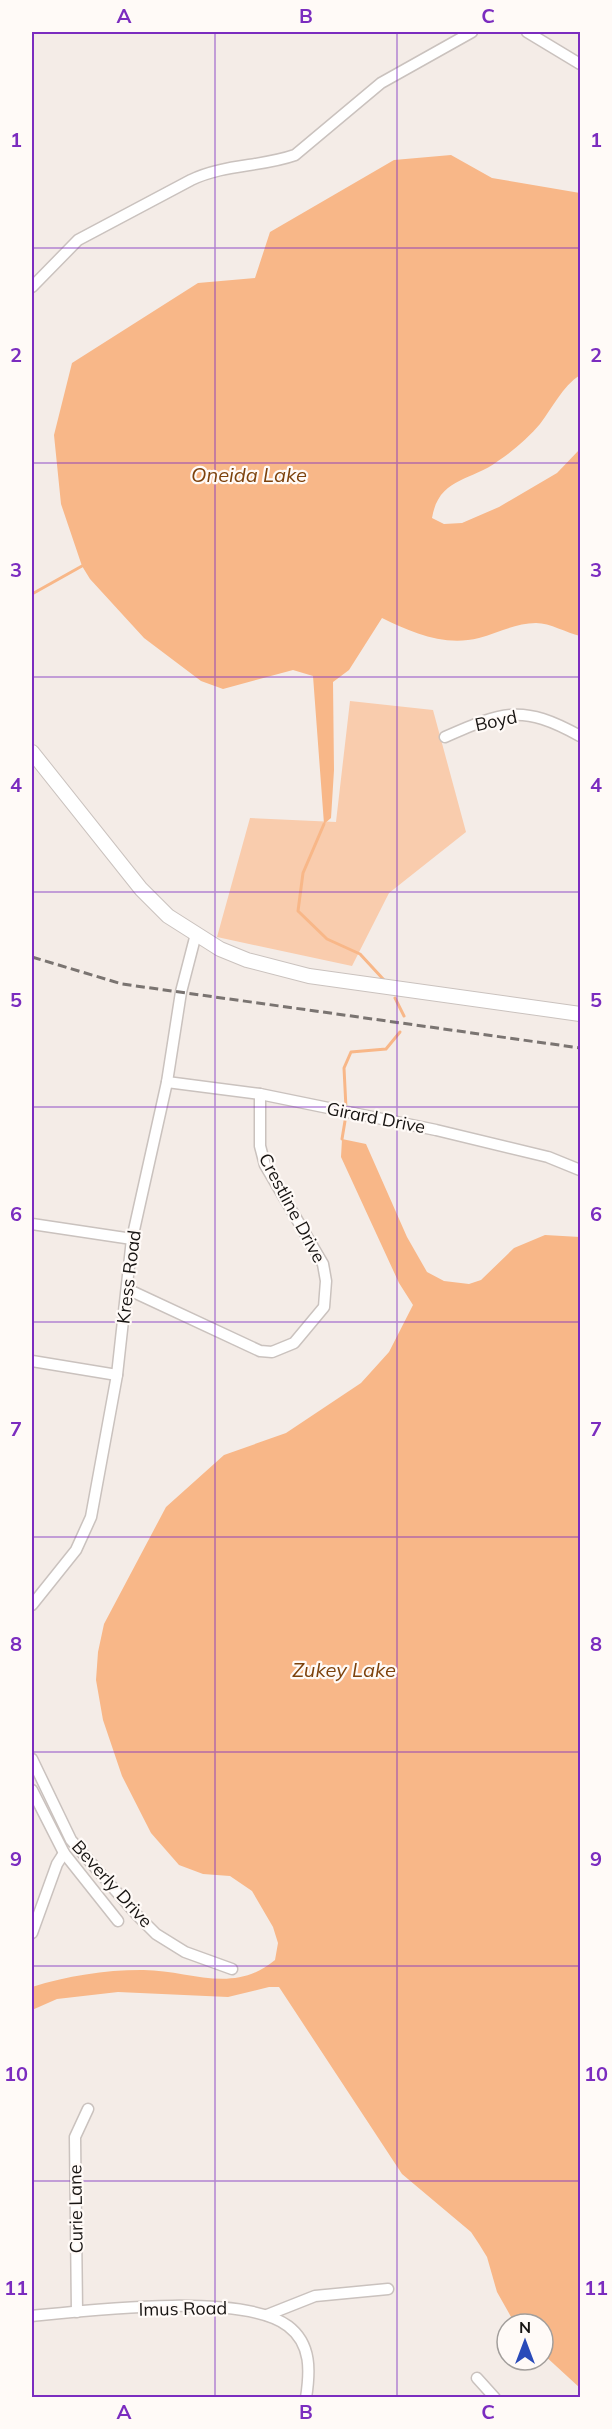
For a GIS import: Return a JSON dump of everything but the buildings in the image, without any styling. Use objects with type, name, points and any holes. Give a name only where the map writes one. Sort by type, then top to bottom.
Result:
[{"type":"main road","points":[[32,752],[138,886],[168,916],[220,949],[247,960],[309,976],[580,1014]]},
{"type":"street","points":[[32,287],[78,240],[208,172],[280,161],[296,156],[381,83],[472,32]]},
{"type":"street","points":[[527,32],[580,64]]},
{"type":"street","name":"Boyd","points":[[446,737],[494,718],[516,714],[537,715],[552,720],[580,736]]},
{"type":"street","name":"Kress Road","points":[[32,1605],[76,1550],[91,1517],[117,1375],[132,1239],[167,1082],[181,992],[196,934]]},
{"type":"street","name":"Girard Drive","points":[[167,1082],[260,1094],[436,1130],[548,1157],[580,1170]]},
{"type":"street","name":"Crestline Drive","points":[[127,1289],[260,1351],[272,1352],[294,1343],[324,1307],[326,1281],[323,1264],[265,1165],[260,1146],[260,1094]]},
{"type":"street","points":[[32,1224],[132,1239]]},
{"type":"street","points":[[32,1361],[117,1375]]},
{"type":"street","name":"Beverly Drive","points":[[32,1759],[71,1840],[137,1915],[156,1934],[185,1952],[232,1969]]},
{"type":"street","points":[[32,1790],[64,1853],[118,1922]]},
{"type":"street","points":[[32,1933],[57,1864],[64,1853]]},
{"type":"street","name":"Curie Lane","points":[[77,2312],[75,2137],[88,2109]]},
{"type":"street","points":[[267,2315],[315,2296],[388,2289]]},
{"type":"street","name":"Imus Road","points":[[32,2316],[217,2306],[267,2315],[290,2327],[302,2343],[310,2361],[306,2397]]},
{"type":"street","points":[[477,2378],[495,2397]]},
{"type":"shaded area","points":[[350,701],[433,710],[466,832],[389,893],[352,966],[217,937],[250,818],[336,822]]},
{"type":"water","name":"Oneida Lake","points":[[451,155],[492,178],[580,193],[580,375],[568,385],[540,424],[520,444],[487,468],[449,487],[441,495],[432,518],[444,524],[462,523],[499,507],[557,473],[580,449],[580,636],[547,625],[529,623],[479,638],[453,641],[428,637],[382,618],[349,670],[333,682],[334,770],[331,818],[324,824],[313,676],[293,670],[223,689],[201,681],[144,638],[90,579],[82,566],[61,504],[54,435],[72,363],[198,283],[255,278],[270,232],[394,160]]},
{"type":"water","name":"Zukey Lake","points":[[342,1139],[366,1144],[407,1237],[427,1272],[444,1281],[469,1284],[481,1280],[514,1248],[545,1235],[580,1237],[580,2388],[555,2365],[555,2312],[508,2312],[497,2292],[487,2257],[471,2232],[402,2174],[279,1987],[269,1987],[228,1997],[118,1992],[57,1999],[32,2010],[32,1987],[72,1977],[99,1972],[141,1970],[226,1979],[243,1977],[259,1971],[275,1960],[278,1943],[273,1927],[252,1891],[230,1876],[203,1874],[179,1865],[151,1833],[122,1776],[103,1720],[96,1680],[98,1652],[104,1624],[166,1507],[224,1455],[286,1433],[361,1383],[389,1352],[413,1305],[399,1283],[341,1157]]},
{"type":"waterway","points":[[32,594],[82,566]]},
{"type":"waterway","points":[[324,824],[303,873],[298,911],[327,939],[360,954],[384,980]]},
{"type":"waterway","points":[[395,998],[404,1016]]},
{"type":"waterway","points":[[346,1108],[344,1068],[351,1052],[386,1049],[400,1032]]},
{"type":"waterway","points":[[342,1139],[345,1121]]},
{"type":"railway","points":[[32,957],[122,984],[580,1048]]}]
